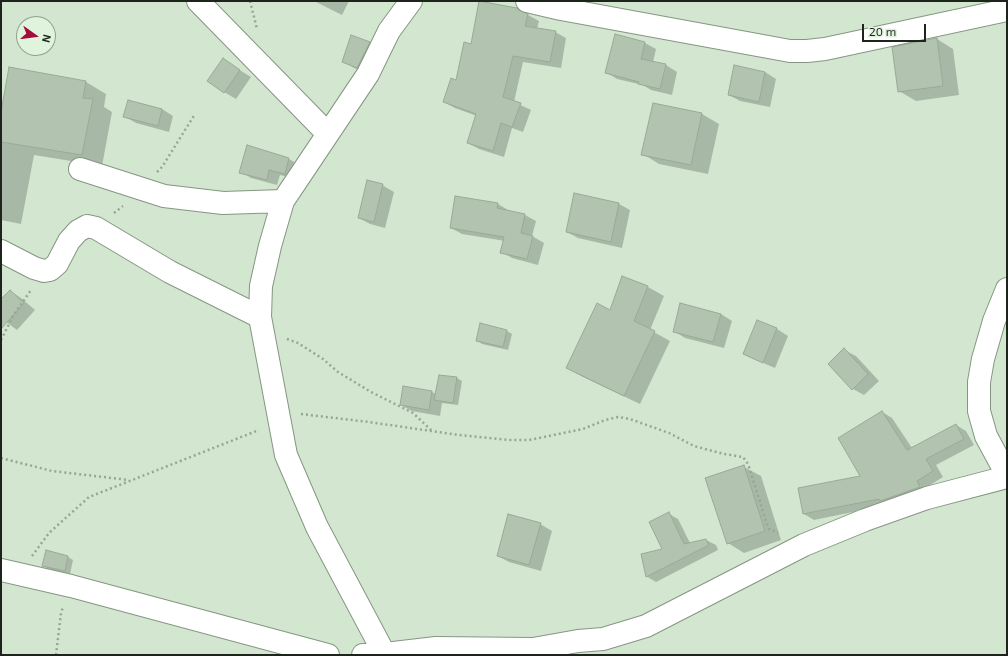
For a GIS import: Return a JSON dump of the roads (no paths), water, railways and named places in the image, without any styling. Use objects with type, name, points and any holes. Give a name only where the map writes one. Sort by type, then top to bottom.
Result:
[{"type":"street","points":[[198,1],[327,133]]},
{"type":"street","points":[[385,655],[317,527],[286,455],[261,323],[261,286],[282,201],[368,74],[389,31],[411,1]]},
{"type":"street","points":[[527,1],[561,9],[790,51],[825,49],[1007,10]]},
{"type":"street","points":[[80,169],[164,196],[215,202],[282,201]]},
{"type":"street","points":[[1,251],[34,268],[44,271],[50,270],[57,264],[69,241],[78,231],[87,226],[96,228],[170,272],[261,323]]},
{"type":"street","points":[[363,655],[385,655],[436,648],[533,649],[578,641],[603,639],[646,626],[804,545],[865,520],[927,498],[1007,476],[986,436],[979,411],[979,389],[982,359],[994,321],[1007,289]]},
{"type":"street","points":[[10,572],[71,586],[328,655]]}]
